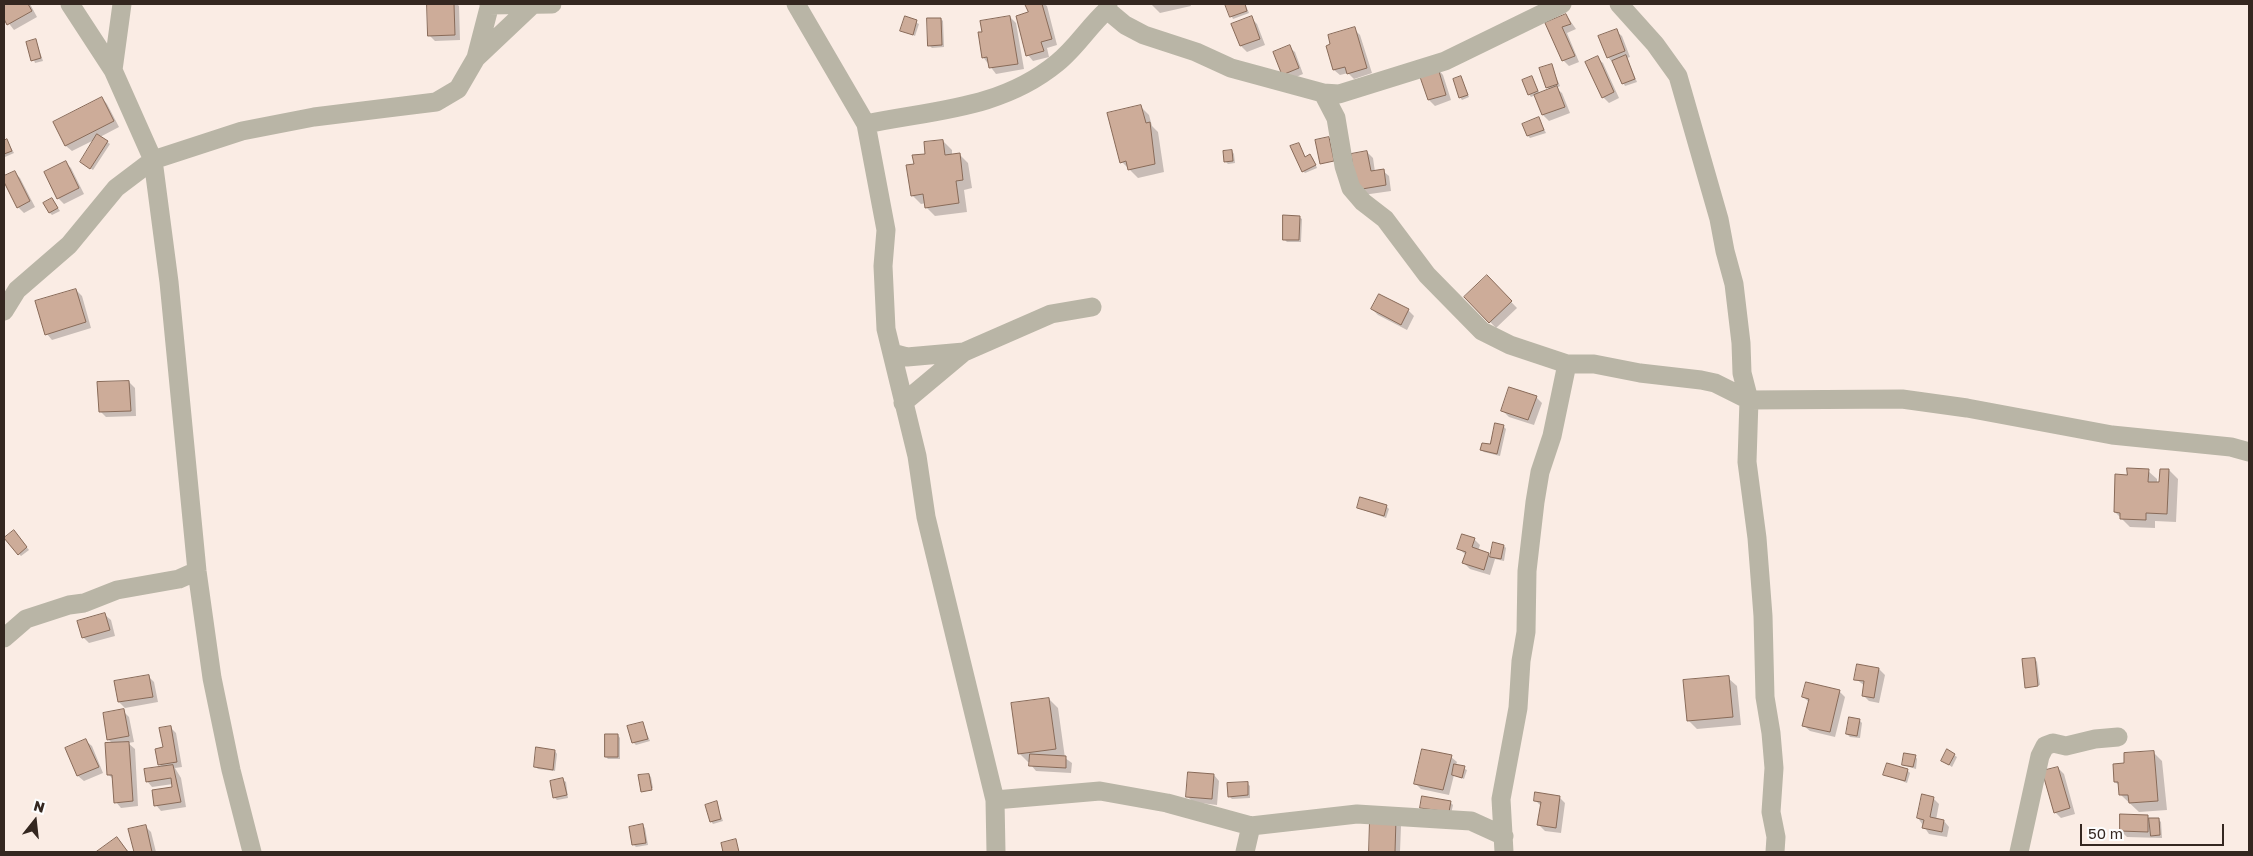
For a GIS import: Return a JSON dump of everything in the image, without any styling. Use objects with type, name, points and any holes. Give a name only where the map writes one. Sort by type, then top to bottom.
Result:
[{"type":"street","points":[[70,4],[113,70],[153,160],[170,282],[197,571],[212,678],[231,770],[252,852]]},
{"type":"street","points":[[113,70],[122,4]]},
{"type":"street","points":[[4,311],[10,292],[69,245],[116,188],[153,160],[251,129],[314,117],[436,102],[458,90],[476,58],[489,5],[531,6],[552,4]]},
{"type":"street","points":[[796,4],[866,124],[886,230],[884,301],[886,330],[916,456],[926,517],[995,800],[996,852]]},
{"type":"street","points":[[866,124],[954,110],[992,100],[1032,81],[1059,62],[1107,7],[1125,25],[1144,35],[1196,52],[1231,68],[1323,93],[1339,94],[1445,60],[1562,4]]},
{"type":"street","points":[[1619,4],[1655,44],[1678,76],[1719,219],[1734,284],[1741,343],[1742,373],[1749,400],[1747,462],[1757,538],[1763,616],[1765,697],[1774,768],[1771,812],[1776,837],[1775,852]]},
{"type":"street","points":[[476,58],[531,6]]},
{"type":"street","points":[[1323,93],[1336,118],[1344,166],[1350,188],[1363,202],[1385,219],[1427,275],[1482,331],[1510,345],[1567,364],[1594,364],[1640,373],[1702,380],[1715,383],[1749,400],[1902,399],[1966,408],[2112,435],[2231,447],[2249,452]]},
{"type":"street","points":[[903,404],[923,388],[944,367],[964,352],[1051,314],[1092,307]]},
{"type":"street","points":[[892,353],[907,357],[964,352]]},
{"type":"street","points":[[1504,844],[1501,799],[1518,708],[1521,661],[1526,632],[1527,571],[1535,502],[1540,472],[1552,436],[1567,364]]},
{"type":"street","points":[[4,638],[26,619],[68,605],[84,603],[117,590],[180,579],[197,571]]},
{"type":"street","points":[[2019,852],[2040,756],[2045,746],[2053,743],[2066,746],[2095,739],[2118,737]]},
{"type":"street","points":[[995,800],[1100,791],[1167,803],[1251,826],[1357,814],[1471,821],[1504,844]]},
{"type":"street","points":[[1245,852],[1251,826]]},
{"type":"building","points":[[4,4],[28,4],[32,11],[7,25],[4,19]]},
{"type":"building","points":[[427,4],[454,4],[455,35],[428,36]]},
{"type":"building","points":[[1025,4],[1042,4],[1052,39],[1041,42],[1044,51],[1026,56],[1016,16],[1028,12]]},
{"type":"building","points":[[1225,4],[1245,4],[1247,11],[1230,17]]},
{"type":"building","points":[[1566,14],[1571,24],[1562,27],[1575,56],[1562,61],[1545,23]]},
{"type":"building","points":[[905,16],[917,20],[913,35],[900,31]]},
{"type":"building","points":[[1010,16],[1018,64],[989,68],[987,57],[982,58],[978,32],[982,32],[980,21]]},
{"type":"building","points":[[1252,16],[1260,39],[1240,46],[1231,24]]},
{"type":"building","points":[[927,18],[941,18],[942,45],[928,46]]},
{"type":"building","points":[[1355,27],[1367,68],[1347,74],[1345,67],[1333,70],[1326,46],[1330,44],[1328,35]]},
{"type":"building","points":[[1617,29],[1625,51],[1607,58],[1598,36]]},
{"type":"building","points":[[36,39],[41,58],[31,61],[26,42]]},
{"type":"building","points":[[1290,45],[1299,68],[1282,75],[1273,52]]},
{"type":"building","points":[[1626,55],[1635,79],[1622,84],[1612,61]]},
{"type":"building","points":[[1598,56],[1614,92],[1602,98],[1585,62]]},
{"type":"building","points":[[1552,64],[1558,84],[1546,88],[1539,68]]},
{"type":"building","points":[[1438,68],[1446,95],[1428,100],[1419,74]]},
{"type":"building","points":[[1461,76],[1468,95],[1459,98],[1453,79]]},
{"type":"building","points":[[1532,76],[1538,91],[1528,95],[1522,80]]},
{"type":"building","points":[[1557,86],[1565,107],[1542,115],[1534,95]]},
{"type":"building","points":[[102,97],[114,121],[65,146],[53,122]]},
{"type":"building","points":[[1141,105],[1146,123],[1150,122],[1155,164],[1128,170],[1126,161],[1120,163],[1107,113]]},
{"type":"building","points":[[1539,117],[1544,130],[1527,136],[1522,124]]},
{"type":"building","points":[[97,134],[108,141],[90,169],[80,162]]},
{"type":"building","points":[[1329,137],[1334,161],[1320,164],[1315,140]]},
{"type":"building","points":[[7,139],[12,151],[4,154],[4,141]]},
{"type":"building","points":[[943,140],[945,155],[960,153],[963,180],[956,181],[959,203],[925,208],[923,194],[911,196],[906,165],[914,164],[912,155],[925,154],[924,142]]},
{"type":"building","points":[[1299,143],[1305,157],[1310,154],[1316,165],[1302,172],[1290,146]]},
{"type":"building","points":[[1232,150],[1233,161],[1224,162],[1223,151]]},
{"type":"building","points":[[1367,151],[1371,171],[1384,169],[1386,185],[1356,190],[1351,154]]},
{"type":"building","points":[[66,161],[79,188],[57,199],[44,172]]},
{"type":"building","points":[[15,171],[30,201],[17,208],[4,182],[4,176]]},
{"type":"building","points":[[52,198],[58,208],[49,213],[43,203]]},
{"type":"building","points":[[1283,215],[1300,216],[1299,240],[1283,240]]},
{"type":"building","points":[[1487,275],[1512,301],[1489,323],[1464,297]]},
{"type":"building","points":[[76,289],[86,322],[45,335],[35,301]]},
{"type":"building","points":[[1379,294],[1409,309],[1401,325],[1371,309]]},
{"type":"building","points":[[129,381],[131,411],[99,412],[97,382]]},
{"type":"building","points":[[1509,387],[1537,396],[1528,420],[1501,411]]},
{"type":"building","points":[[1495,423],[1504,425],[1497,454],[1480,450],[1482,443],[1490,444]]},
{"type":"building","points":[[2127,468],[2149,469],[2148,482],[2159,482],[2160,469],[2169,469],[2167,514],[2146,513],[2146,520],[2120,519],[2120,513],[2114,512],[2115,474],[2127,475]]},
{"type":"building","points":[[1360,497],[1387,505],[1384,516],[1357,508]]},
{"type":"building","points":[[14,530],[27,547],[18,555],[4,538]]},
{"type":"building","points":[[1462,534],[1475,538],[1472,547],[1489,553],[1484,570],[1462,563],[1466,552],[1457,549]]},
{"type":"building","points":[[1493,542],[1504,545],[1501,559],[1490,557]]},
{"type":"building","points":[[105,613],[110,630],[82,638],[77,621]]},
{"type":"building","points":[[2035,658],[2038,686],[2025,688],[2022,659]]},
{"type":"building","points":[[1857,664],[1879,668],[1874,698],[1862,696],[1864,681],[1854,680]]},
{"type":"building","points":[[149,675],[153,697],[118,702],[114,681]]},
{"type":"building","points":[[1729,676],[1733,717],[1687,721],[1683,680]]},
{"type":"building","points":[[1806,682],[1840,690],[1830,732],[1802,726],[1809,699],[1802,697]]},
{"type":"building","points":[[1049,698],[1056,749],[1018,754],[1011,703]]},
{"type":"building","points":[[124,709],[129,736],[107,740],[103,713]]},
{"type":"building","points":[[1849,717],[1860,719],[1857,736],[1846,734]]},
{"type":"building","points":[[643,722],[648,739],[632,743],[627,726]]},
{"type":"building","points":[[171,726],[177,762],[158,765],[155,749],[163,747],[159,728]]},
{"type":"building","points":[[605,734],[618,734],[618,757],[605,757]]},
{"type":"building","points":[[86,739],[99,767],[77,776],[65,748]]},
{"type":"building","points":[[129,742],[133,801],[114,803],[112,775],[107,775],[105,743]]},
{"type":"building","points":[[536,747],[555,750],[553,770],[534,767]]},
{"type":"building","points":[[1422,749],[1452,755],[1443,790],[1414,784]]},
{"type":"building","points":[[1947,749],[1955,754],[1949,765],[1941,761]]},
{"type":"building","points":[[2154,751],[2158,801],[2129,803],[2128,795],[2119,795],[2118,782],[2114,782],[2113,764],[2124,763],[2124,753]]},
{"type":"building","points":[[1904,753],[1916,755],[1913,767],[1902,765]]},
{"type":"building","points":[[1030,754],[1066,756],[1066,768],[1029,766]]},
{"type":"building","points":[[1887,763],[1908,769],[1905,781],[1883,775]]},
{"type":"building","points":[[1454,764],[1465,766],[1462,778],[1452,775]]},
{"type":"building","points":[[173,765],[181,802],[154,806],[152,790],[172,787],[171,778],[146,782],[144,769]]},
{"type":"building","points":[[2058,767],[2070,808],[2054,813],[2042,771]]},
{"type":"building","points":[[1188,772],[1214,774],[1212,799],[1186,797]]},
{"type":"building","points":[[649,774],[652,790],[641,792],[638,775]]},
{"type":"building","points":[[563,778],[567,795],[553,798],[550,781]]},
{"type":"building","points":[[1248,782],[1248,795],[1228,797],[1227,783]]},
{"type":"building","points":[[1535,792],[1560,796],[1556,828],[1537,825],[1541,802],[1534,801]]},
{"type":"building","points":[[1922,794],[1934,797],[1930,817],[1944,820],[1942,832],[1922,828],[1924,820],[1917,818]]},
{"type":"building","points":[[1422,796],[1451,801],[1449,812],[1420,808]]},
{"type":"building","points":[[717,801],[721,819],[710,822],[705,805]]},
{"type":"building","points":[[2120,814],[2148,815],[2148,832],[2120,831]]},
{"type":"building","points":[[2149,818],[2159,818],[2160,835],[2151,836]]},
{"type":"building","points":[[1370,819],[1396,819],[1395,852],[1369,852]]},
{"type":"building","points":[[643,824],[646,843],[632,845],[629,827]]},
{"type":"building","points":[[146,825],[152,852],[134,852],[128,829]]},
{"type":"building","points":[[117,837],[128,852],[96,852]]},
{"type":"building","points":[[736,839],[739,852],[723,852],[721,843]]}]
